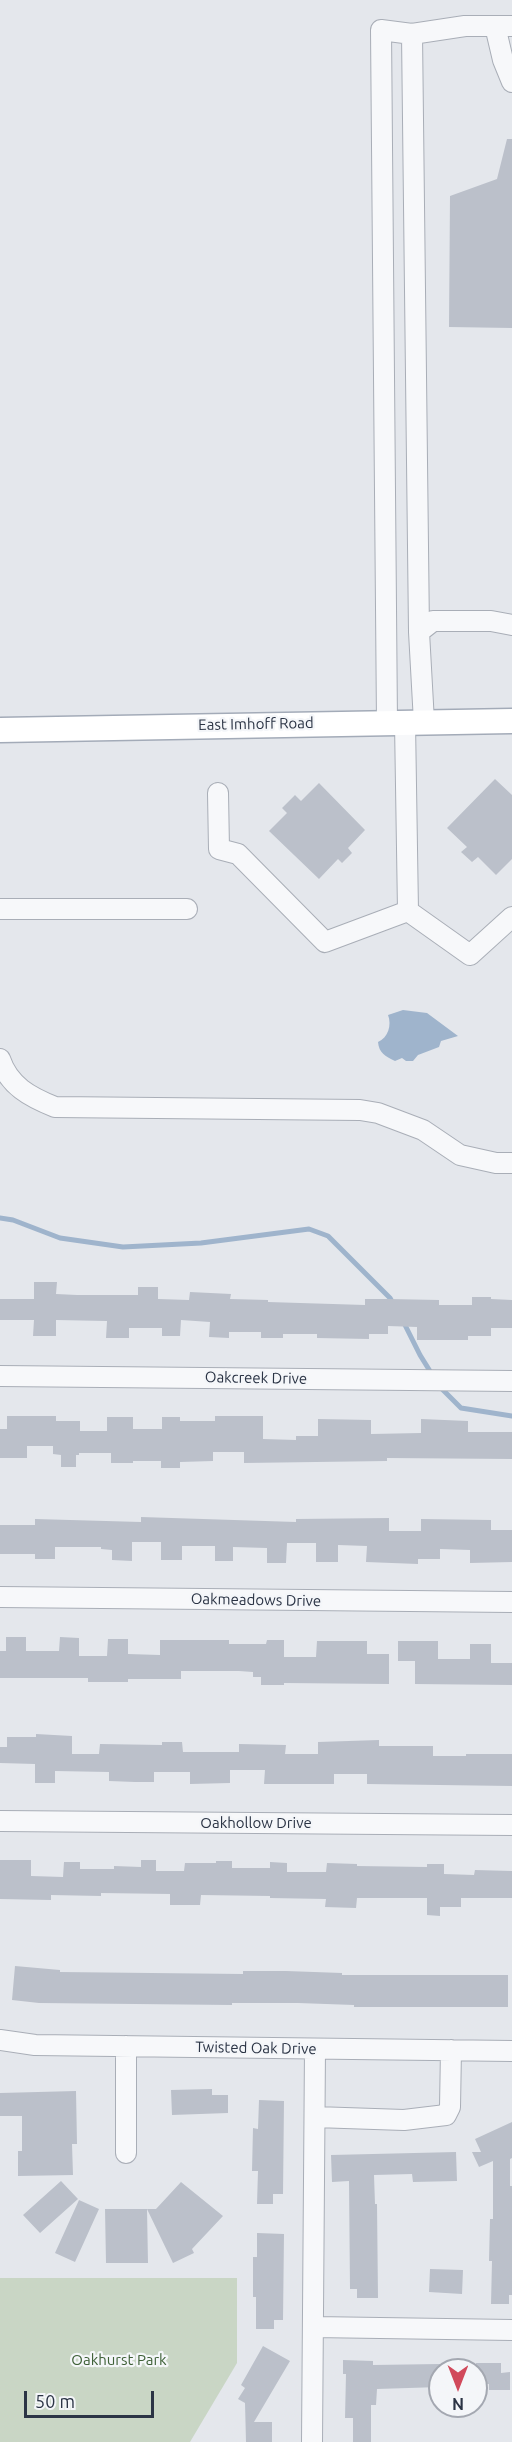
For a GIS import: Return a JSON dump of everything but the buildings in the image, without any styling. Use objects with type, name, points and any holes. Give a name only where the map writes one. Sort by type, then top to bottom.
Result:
[{"type":"main road","name":"East Imhoff Road","points":[[0,730],[512,721]]},
{"type":"street","points":[[408,911],[406,723],[386,398],[381,30],[412,34],[465,26],[504,26],[502,60],[512,82]]},
{"type":"street","points":[[406,723],[418,632],[412,34]]},
{"type":"street","points":[[386,398],[416,397]]},
{"type":"street","points":[[418,632],[433,621],[491,621],[512,625]]},
{"type":"street","points":[[218,793],[219,849],[238,854],[325,942],[408,911]]},
{"type":"street","points":[[0,909],[186,909]]},
{"type":"street","points":[[408,911],[470,955],[512,917]]},
{"type":"street","points":[[0,1059],[14,1084],[32,1098],[55,1107],[360,1110],[378,1113],[423,1130],[460,1155],[496,1163],[512,1163]]},
{"type":"street","name":"Oakcreek Drive","points":[[0,1376],[512,1381]]},
{"type":"street","name":"Oakmeadows Drive","points":[[0,1598],[512,1602]]},
{"type":"street","name":"Oakhollow Drive","points":[[0,1821],[512,1825]]},
{"type":"street","name":"Twisted Oak Drive","points":[[0,2040],[35,2045],[512,2051]]},
{"type":"street","points":[[126,2046],[126,2153]]},
{"type":"street","points":[[312,2442],[315,2049]]},
{"type":"street","points":[[315,2117],[404,2120],[446,2115],[450,2107],[451,2050]]},
{"type":"street","points":[[314,2327],[512,2330]]},
{"type":"green space","name":"Oakhurst Park","points":[[0,2278],[237,2278],[237,2363],[190,2442],[0,2442]]},
{"type":"water","points":[[403,1010],[427,1013],[458,1036],[441,1041],[439,1047],[418,1055],[413,1061],[406,1061],[402,1058],[395,1061],[383,1054],[378,1042],[388,1031],[390,1023],[388,1015]]},
{"type":"waterway","points":[[0,1218],[13,1220],[60,1238],[123,1247],[201,1243],[309,1229],[328,1236],[390,1298],[394,1305]]},
{"type":"waterway","points":[[403,1321],[433,1376]]},
{"type":"waterway","points":[[439,1386],[461,1408],[512,1416]]}]
